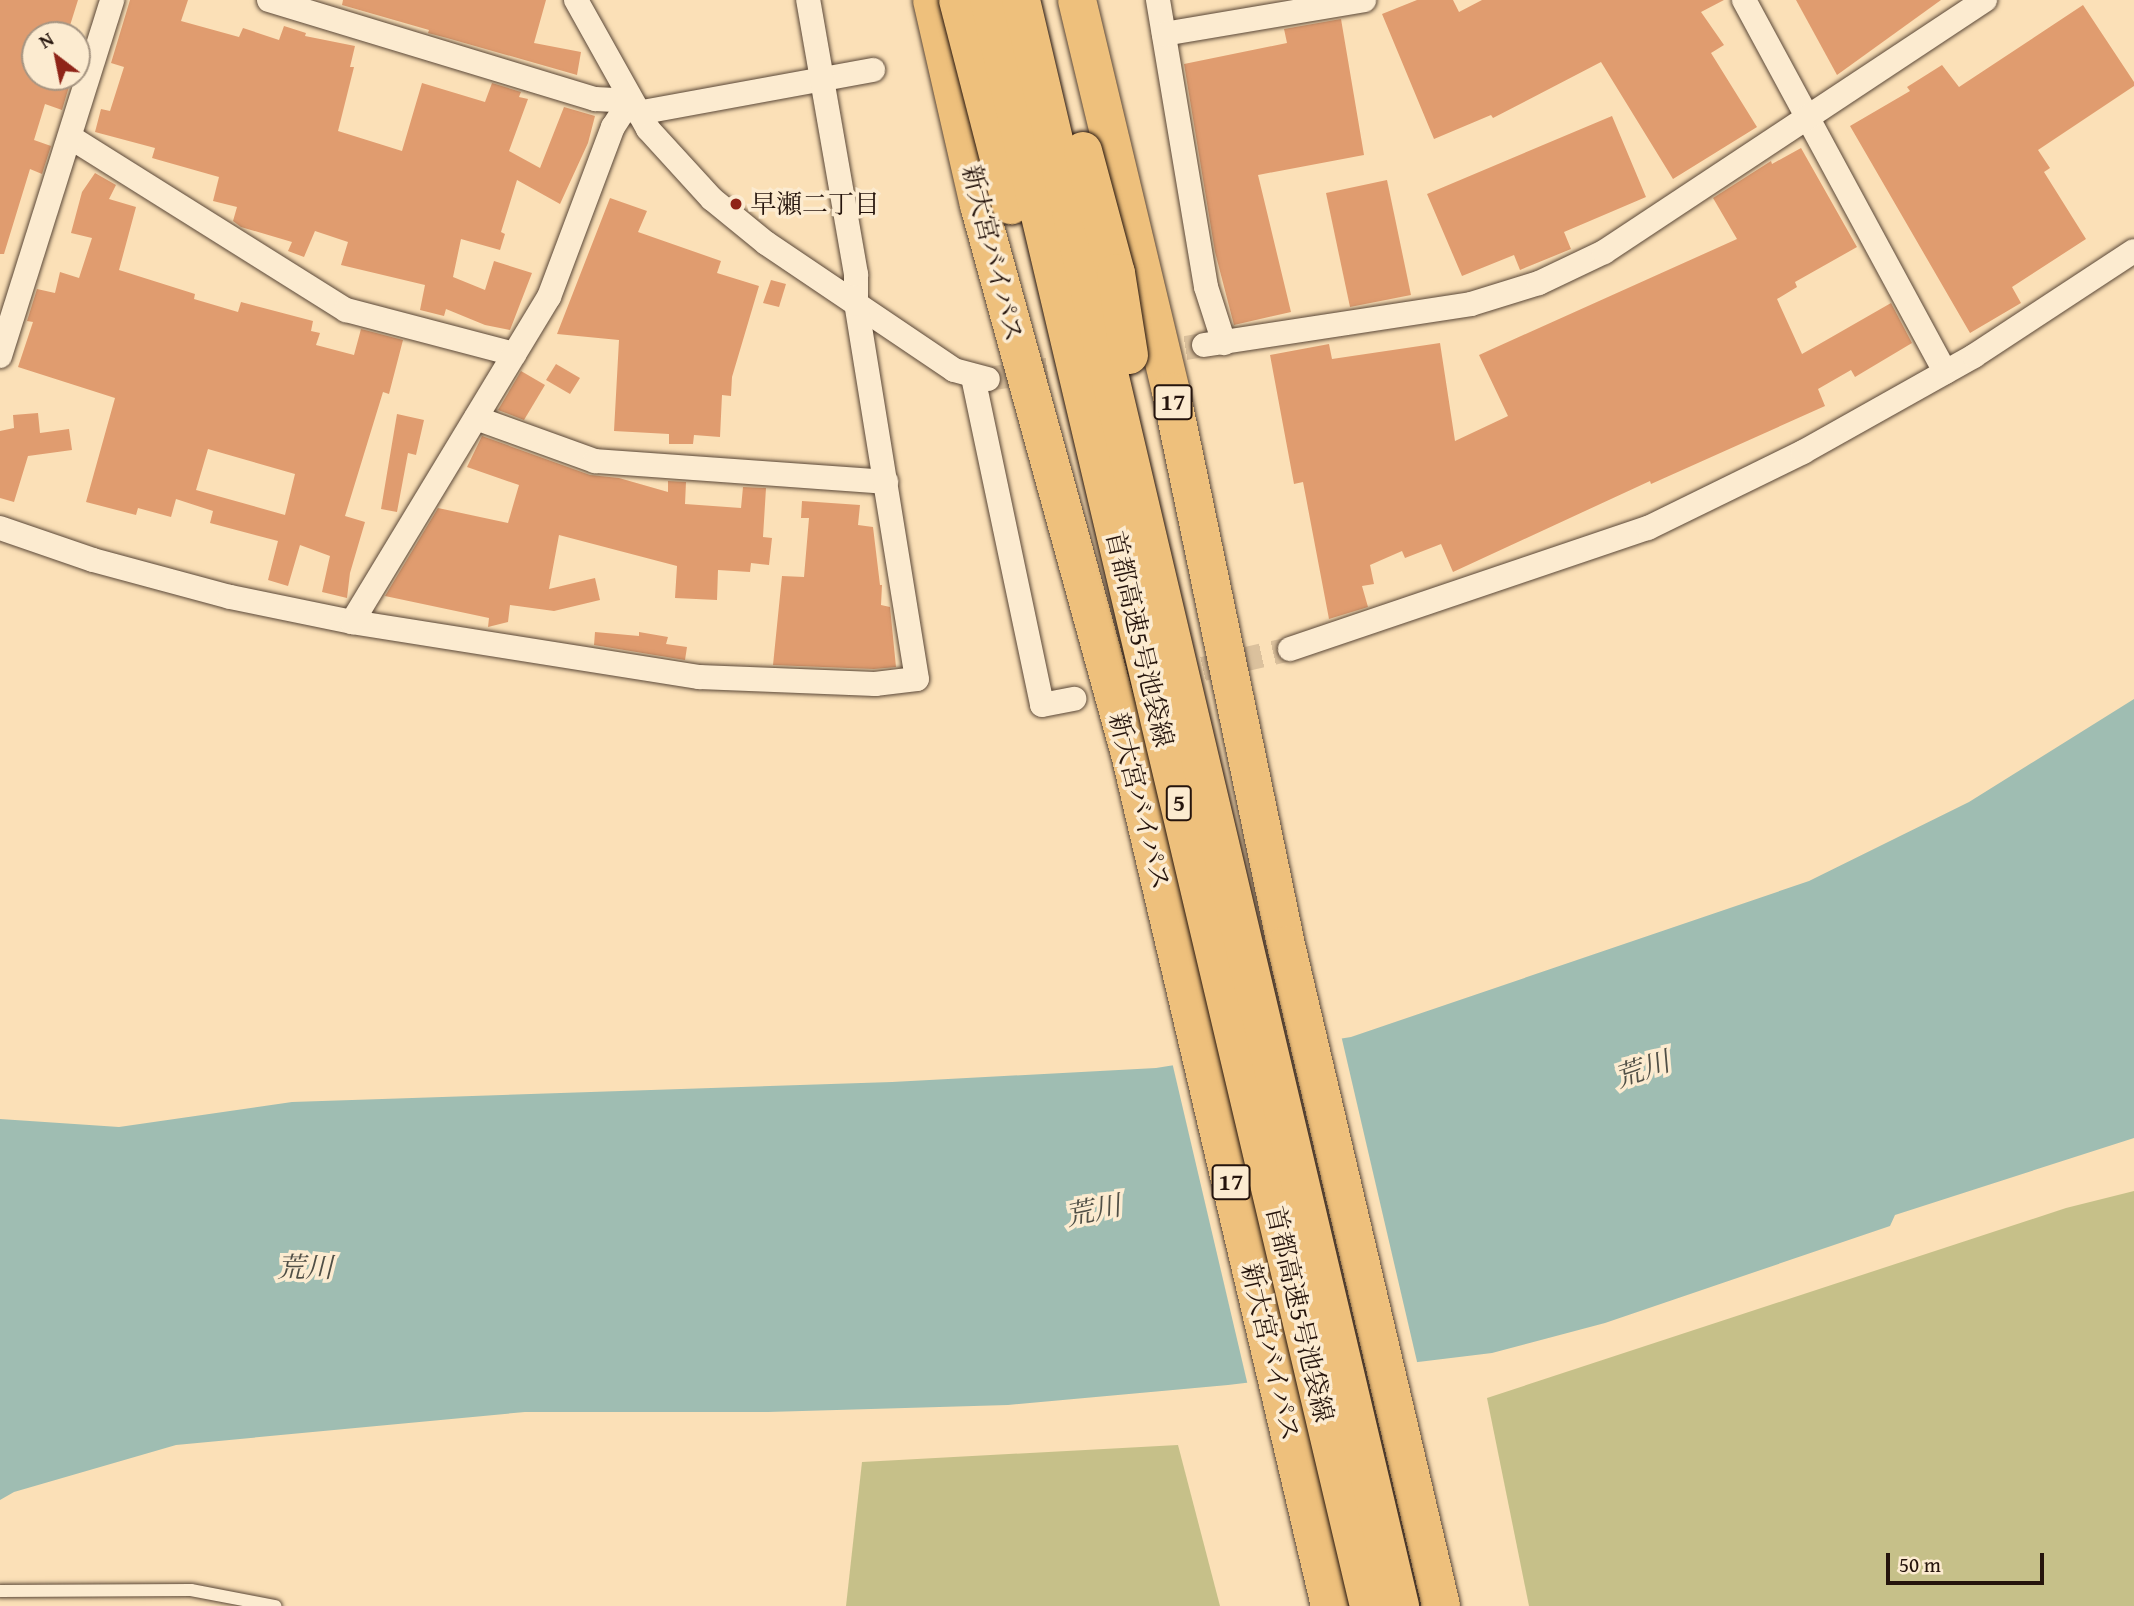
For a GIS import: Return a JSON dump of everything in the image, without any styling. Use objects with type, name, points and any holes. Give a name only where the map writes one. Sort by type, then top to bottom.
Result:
[{"type":"highway","name":"新大宮バイパス","points":[[932,0],[983,217],[1131,758],[1330,1606]]},
{"type":"highway","points":[[958,0],[1035,299],[1161,658]]},
{"type":"highway","name":"首都高速5号池袋線","points":[[989,0],[1161,658],[1400,1606]]},
{"type":"highway","name":"首都高速5号池袋線","points":[[1021,0],[1161,658],[1369,1606]]},
{"type":"highway","points":[[1042,0],[1116,273],[1161,658]]},
{"type":"highway","name":"17","points":[[1077,0],[1171,392],[1286,945],[1441,1606]]},
{"type":"street","points":[[0,356],[112,0]]},
{"type":"street","points":[[269,0],[595,99],[634,107],[873,70]]},
{"type":"street","points":[[576,0],[634,107],[676,163],[729,215],[954,370],[980,378],[1042,705],[1074,699]]},
{"type":"street","points":[[0,528],[93,560],[230,597],[352,622],[699,677],[875,684],[917,679],[856,304],[856,274],[808,0]]},
{"type":"street","points":[[1158,0],[1214,344],[1471,304],[1539,283],[1604,252],[1985,0]]},
{"type":"street","points":[[1164,34],[1364,0]]},
{"type":"street","points":[[1744,0],[1945,372]]},
{"type":"street","points":[[352,622],[549,297],[613,127],[634,107]]},
{"type":"street","points":[[70,137],[345,310],[514,354]]},
{"type":"street","points":[[1290,649],[1648,528],[1803,452],[1945,372],[2134,251]]},
{"type":"street","points":[[476,418],[595,461],[886,482]]},
{"type":"lane","points":[[0,1591],[191,1590],[275,1606]]},
{"type":"shaded area","points":[[2134,1191],[2134,1606],[1529,1606],[1487,1398],[2066,1208]]},
{"type":"shaded area","points":[[1178,1445],[1220,1606],[846,1606],[862,1462]]},
{"type":"water","name":"荒川","points":[[2134,699],[2134,1138],[1895,1215],[1890,1226],[1605,1323],[1492,1353],[1228,1385],[1008,1405],[768,1412],[525,1412],[176,1445],[14,1492],[0,1500],[0,1119],[119,1127],[292,1102],[892,1082],[1156,1068],[1351,1037],[1809,881],[1969,802]]},
{"type":"pier","points":[[1341,1035],[1418,1366],[1248,1386],[1172,1062]]},
{"type":"building","points":[[0,0],[78,0],[71,21],[21,21],[21,91],[68,91],[62,110],[45,104],[34,140],[51,146],[42,174],[30,169],[4,254],[0,254]]},
{"type":"building","points":[[130,0],[188,0],[181,21],[239,37],[243,28],[279,40],[284,26],[306,33],[305,36],[355,46],[350,67],[354,67],[338,131],[402,151],[422,83],[485,102],[492,83],[521,92],[519,97],[528,99],[509,151],[540,168],[564,107],[595,116],[588,143],[560,204],[517,180],[501,232],[505,234],[500,250],[461,239],[453,277],[485,290],[494,261],[532,273],[510,330],[485,325],[446,309],[444,316],[420,310],[425,285],[341,265],[348,242],[315,231],[304,257],[288,251],[292,242],[241,227],[233,221],[237,207],[213,201],[219,177],[152,158],[155,148],[95,132],[101,109],[110,111],[124,67],[111,63]]},
{"type":"building","points":[[343,0],[546,0],[534,43],[581,52],[577,75],[428,33],[429,30],[342,5]]},
{"type":"building","points":[[1417,0],[1453,0],[1459,12],[1482,0],[1724,0],[1701,12],[1724,45],[1711,53],[1757,127],[1673,179],[1601,62],[1493,118],[1491,115],[1434,139],[1382,14]]},
{"type":"building","points":[[1796,0],[1941,0],[1837,75]]},
{"type":"building","points":[[2083,5],[2134,82],[2134,86],[2038,150],[2050,168],[2044,172],[2086,239],[2012,287],[2021,303],[1970,333],[1850,126],[1910,91],[1907,87],[1942,65],[1959,87]]},
{"type":"building","points":[[1341,19],[1364,155],[1258,175],[1291,312],[1234,325],[1215,252],[1184,64],[1287,43],[1284,29]]},
{"type":"building","points":[[1612,116],[1646,197],[1564,232],[1571,249],[1520,270],[1514,255],[1462,276],[1427,194]]},
{"type":"building","points":[[1801,148],[1857,247],[1795,282],[1797,287],[1777,299],[1802,354],[1891,303],[1912,343],[1855,377],[1851,370],[1818,389],[1825,406],[1651,484],[1650,481],[1453,572],[1441,544],[1405,558],[1402,551],[1370,565],[1374,584],[1362,586],[1368,607],[1329,619],[1303,482],[1294,484],[1270,355],[1329,344],[1332,359],[1440,343],[1455,441],[1508,416],[1479,355],[1737,239],[1713,198],[1771,161],[1772,164]]},
{"type":"building","points":[[95,173],[116,185],[109,199],[136,207],[119,270],[195,294],[194,299],[238,312],[241,302],[313,321],[311,331],[320,333],[316,345],[354,355],[361,329],[403,340],[389,394],[383,392],[345,516],[365,522],[350,573],[347,598],[322,592],[330,556],[300,545],[288,586],[268,580],[278,541],[210,523],[213,511],[176,499],[171,517],[138,508],[136,515],[86,502],[115,398],[18,367],[33,322],[27,321],[37,289],[55,293],[60,272],[79,278],[92,238],[71,233],[82,192]],"holes":[[[208,449],[295,474],[285,515],[196,490]]]},
{"type":"building","points":[[1387,180],[1411,295],[1350,307],[1326,193]]},
{"type":"building","points":[[610,198],[647,211],[638,232],[721,261],[717,273],[759,286],[732,377],[731,396],[722,395],[720,437],[694,435],[693,444],[669,444],[669,434],[614,431],[619,340],[557,334]]},
{"type":"building","points":[[771,280],[786,284],[779,307],[763,303]]},
{"type":"building","points":[[556,364],[580,378],[570,394],[546,380]]},
{"type":"building","points":[[521,371],[545,385],[524,420],[498,410]]},
{"type":"building","points":[[38,413],[40,433],[69,429],[72,450],[28,456],[14,502],[0,498],[0,431],[14,428],[13,415]]},
{"type":"building","points":[[397,414],[424,420],[416,455],[408,453],[397,512],[381,509]]},
{"type":"building","points":[[482,436],[590,475],[619,478],[668,492],[668,481],[686,482],[685,504],[741,508],[743,487],[766,488],[763,537],[772,538],[769,565],[751,563],[750,572],[718,570],[717,600],[675,598],[677,566],[559,535],[549,589],[595,578],[600,600],[554,611],[510,605],[508,622],[488,627],[489,618],[385,596],[438,508],[508,523],[519,485],[467,467]]},
{"type":"building","points":[[802,501],[860,505],[858,525],[873,527],[882,585],[881,605],[890,607],[896,667],[874,669],[773,665],[782,576],[804,577],[809,518],[801,518]]},
{"type":"building","points":[[595,632],[639,636],[639,632],[668,637],[666,644],[687,647],[685,660],[594,645]]},
{"type":"tunnel","points":[[1150,354],[1204,345]]},
{"type":"tunnel","points":[[988,379],[1090,363]]},
{"type":"tunnel","points":[[1168,677],[1290,649]]},
{"type":"place","name":"早瀬二丁目","points":[[736,204]]}]
